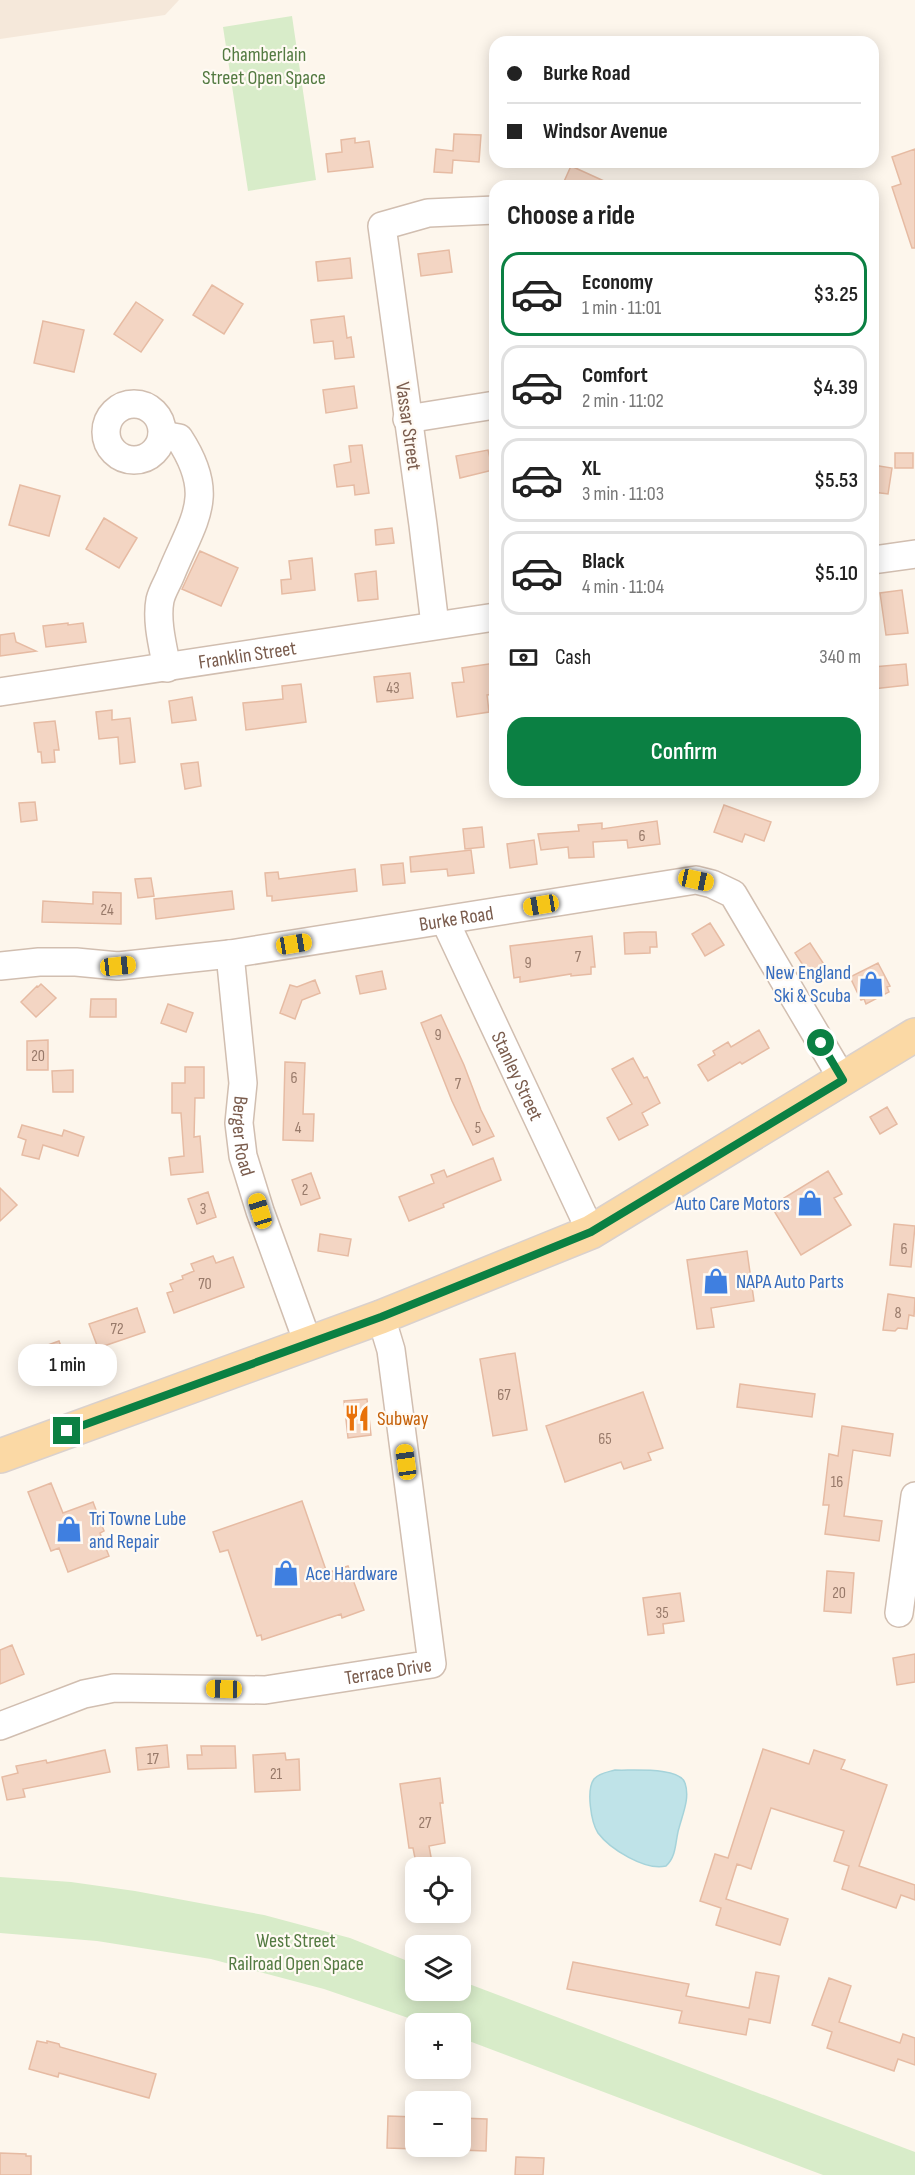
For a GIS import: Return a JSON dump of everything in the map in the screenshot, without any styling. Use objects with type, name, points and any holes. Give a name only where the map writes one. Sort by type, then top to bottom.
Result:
[{"type":"main road","points":[[0,1456],[381,1317],[591,1232],[915,1035]]},
{"type":"street","name":"Vassar Street","points":[[435,625],[382,226],[428,213],[489,210]]},
{"type":"street","points":[[407,419],[489,406]]},
{"type":"street","points":[[162,435],[179,438],[191,456],[199,479],[198,512],[160,599],[160,624],[167,668]]},
{"type":"street","points":[[879,558],[915,554]]},
{"type":"street","name":"Franklin Street","points":[[0,692],[489,618]]},
{"type":"street","name":"Burke Road","points":[[0,966],[39,962],[76,962],[118,966],[230,954],[696,880],[712,884],[733,894],[843,1080]]},
{"type":"street","name":"Stanley Street","points":[[445,921],[591,1232]]},
{"type":"street","name":"Berger Road","points":[[230,954],[243,1083],[238,1123],[243,1156],[260,1211],[308,1343]]},
{"type":"street","name":"Terrace Drive","points":[[0,1726],[84,1695],[114,1688],[265,1690],[432,1665],[391,1350],[381,1317]]},
{"type":"street","points":[[899,1613],[915,1496]]},
{"type":"shaded area","points":[[0,0],[179,0],[165,15],[0,39]]},
{"type":"green space","name":"Chamberlain Street Open Space","points":[[292,16],[316,180],[248,191],[223,27]]},
{"type":"green space","name":"West Street Railroad Open Space","points":[[0,1877],[71,1882],[135,1891],[264,1915],[350,1938],[405,1960],[405,2001],[471,2001],[471,1985],[915,2152],[915,2175],[823,2175],[471,2042],[471,2013],[405,2013],[405,2017],[324,1989],[211,1959],[97,1941],[0,1933]]},
{"type":"water","points":[[615,1770],[664,1772],[674,1774],[685,1783],[687,1794],[685,1806],[674,1853],[666,1866],[658,1867],[638,1862],[619,1852],[598,1833],[590,1806],[590,1791],[598,1775]]},
{"type":"building","points":[[454,134],[481,135],[479,162],[453,160],[452,173],[434,172],[436,149],[453,151]]},
{"type":"building","points":[[355,138],[355,143],[369,141],[373,167],[328,172],[326,154],[342,152],[341,140]]},
{"type":"building","points":[[915,149],[915,248],[912,248],[892,187],[901,184],[892,157]]},
{"type":"building","points":[[570,168],[575,168],[602,180],[565,180]]},
{"type":"building","points":[[449,250],[452,272],[421,276],[418,254]]},
{"type":"building","points":[[350,258],[352,278],[318,281],[316,262]]},
{"type":"building","points":[[212,285],[243,304],[224,334],[193,315]]},
{"type":"building","points":[[136,302],[163,320],[141,352],[114,334]]},
{"type":"building","points":[[344,316],[347,338],[351,337],[354,357],[335,359],[333,341],[314,343],[311,320]]},
{"type":"building","points":[[43,321],[84,330],[74,372],[34,363]]},
{"type":"building","points":[[354,386],[357,408],[326,413],[323,390]]},
{"type":"building","points":[[362,445],[369,493],[355,495],[354,485],[337,487],[334,465],[351,462],[349,446]]},
{"type":"building","points":[[488,450],[489,471],[460,478],[456,456]]},
{"type":"building","points":[[895,453],[913,453],[913,468],[895,468]]},
{"type":"building","points":[[879,466],[892,468],[888,494],[879,493]]},
{"type":"building","points":[[20,485],[60,496],[49,536],[9,525]]},
{"type":"building","points":[[104,518],[137,538],[119,568],[86,549]]},
{"type":"building","points":[[392,528],[394,543],[376,545],[375,530]]},
{"type":"building","points":[[200,551],[238,568],[221,606],[182,589]]},
{"type":"building","points":[[312,558],[315,590],[282,594],[281,580],[291,579],[289,561]]},
{"type":"building","points":[[376,571],[378,599],[358,601],[355,574]]},
{"type":"building","points":[[902,590],[908,633],[886,635],[880,593]]},
{"type":"building","points":[[68,623],[68,625],[83,623],[86,642],[46,647],[43,626]]},
{"type":"building","points":[[14,633],[16,642],[36,651],[0,656],[0,635]]},
{"type":"building","points":[[489,664],[489,695],[487,695],[489,712],[457,717],[452,683],[464,682],[462,668]]},
{"type":"building","points":[[906,664],[908,685],[879,688],[879,666]]},
{"type":"building","points":[[410,673],[413,698],[377,702],[374,677]]},
{"type":"building","points":[[301,684],[306,722],[246,730],[243,703],[283,699],[282,686]]},
{"type":"building","points":[[192,697],[196,720],[172,723],[169,701]]},
{"type":"building","points":[[112,710],[112,720],[130,718],[135,762],[120,764],[118,737],[99,739],[96,712]]},
{"type":"building","points":[[55,721],[59,750],[54,750],[55,762],[42,763],[34,723]]},
{"type":"building","points":[[198,762],[201,786],[185,789],[181,764]]},
{"type":"building","points":[[35,802],[37,820],[21,822],[19,803]]},
{"type":"building","points":[[724,805],[771,822],[764,841],[745,834],[742,842],[714,832]]},
{"type":"building","points":[[657,821],[660,844],[628,848],[627,840],[593,842],[594,857],[569,858],[568,847],[541,850],[538,834],[579,831],[578,825],[602,823],[602,829]]},
{"type":"building","points":[[482,827],[484,847],[465,849],[463,829]]},
{"type":"building","points":[[534,840],[537,864],[510,868],[507,844]]},
{"type":"building","points":[[471,850],[474,873],[448,876],[447,869],[411,872],[410,857]]},
{"type":"building","points":[[403,863],[405,883],[383,885],[381,865]]},
{"type":"building","points":[[355,869],[357,891],[272,901],[272,896],[267,896],[265,873],[278,872],[279,879]]},
{"type":"building","points":[[151,878],[154,896],[138,898],[135,879]]},
{"type":"building","points":[[232,891],[234,909],[156,919],[154,899]]},
{"type":"building","points":[[93,892],[121,893],[121,924],[42,922],[43,901],[93,904]]},
{"type":"building","points":[[710,923],[724,945],[705,956],[692,934]]},
{"type":"building","points":[[656,932],[657,947],[650,947],[650,953],[625,954],[624,933]]},
{"type":"building","points":[[592,936],[595,967],[591,967],[591,974],[571,976],[571,974],[520,982],[520,977],[514,978],[510,946]]},
{"type":"building","points":[[810,943],[829,972],[814,982],[795,953]]},
{"type":"building","points":[[878,963],[890,986],[887,987],[889,992],[866,1004],[864,999],[861,1000],[850,977]]},
{"type":"building","points":[[382,971],[386,989],[360,994],[356,976]]},
{"type":"building","points":[[315,980],[320,993],[302,1000],[295,1019],[280,1013],[290,985],[297,987]]},
{"type":"building","points":[[41,984],[56,998],[36,1017],[21,1002]]},
{"type":"building","points":[[91,999],[116,999],[116,1017],[90,1017]]},
{"type":"building","points":[[168,1004],[193,1013],[186,1032],[161,1023]]},
{"type":"building","points":[[441,1015],[494,1136],[473,1145],[452,1101],[421,1023]]},
{"type":"building","points":[[759,1030],[769,1048],[708,1081],[698,1065],[715,1055],[713,1051],[728,1042],[731,1047]]},
{"type":"building","points":[[48,1040],[48,1070],[27,1070],[27,1041]]},
{"type":"building","points":[[633,1058],[644,1078],[647,1077],[660,1103],[642,1113],[648,1125],[619,1140],[607,1118],[632,1104],[612,1069]]},
{"type":"building","points":[[285,1062],[305,1063],[303,1114],[314,1114],[313,1141],[283,1140]]},
{"type":"building","points":[[185,1067],[204,1067],[204,1098],[195,1098],[194,1137],[200,1136],[203,1172],[171,1175],[169,1158],[184,1156],[181,1113],[172,1113],[172,1083],[185,1083]]},
{"type":"building","points":[[73,1070],[73,1092],[53,1092],[52,1071]]},
{"type":"building","points":[[887,1107],[897,1124],[880,1134],[870,1117]]},
{"type":"building","points":[[22,1125],[62,1136],[64,1130],[84,1137],[78,1156],[43,1145],[39,1159],[22,1155],[26,1140],[18,1137]]},
{"type":"building","points":[[493,1158],[501,1180],[409,1221],[399,1197],[434,1183],[431,1175],[444,1170],[447,1177]]},
{"type":"building","points":[[828,1171],[842,1194],[834,1198],[851,1225],[801,1255],[771,1206]]},
{"type":"building","points":[[311,1173],[320,1198],[301,1205],[292,1180]]},
{"type":"building","points":[[0,1188],[17,1205],[0,1221]]},
{"type":"building","points":[[208,1192],[216,1217],[197,1224],[188,1199]]},
{"type":"building","points":[[894,1224],[915,1226],[911,1267],[890,1265]]},
{"type":"building","points":[[320,1234],[351,1239],[348,1256],[318,1251]]},
{"type":"building","points":[[747,1251],[754,1301],[711,1308],[714,1327],[697,1329],[687,1260]]},
{"type":"building","points":[[213,1256],[216,1263],[233,1257],[244,1287],[174,1313],[167,1293],[173,1291],[170,1284],[194,1271],[191,1264]]},
{"type":"building","points":[[888,1294],[915,1298],[914,1316],[909,1315],[907,1329],[883,1330]]},
{"type":"building","points":[[137,1308],[145,1332],[98,1348],[89,1324]]},
{"type":"building","points":[[59,1341],[66,1360],[41,1369],[34,1350]]},
{"type":"building","points":[[515,1353],[527,1430],[493,1436],[480,1359]]},
{"type":"building","points":[[740,1384],[815,1394],[812,1417],[737,1407]]},
{"type":"building","points":[[643,1392],[663,1448],[648,1453],[651,1460],[624,1469],[621,1462],[565,1482],[546,1426]]},
{"type":"building","points":[[367,1399],[371,1435],[348,1438],[344,1401]]},
{"type":"building","points":[[842,1426],[893,1434],[890,1456],[853,1450],[844,1516],[882,1521],[879,1541],[825,1534],[829,1505],[823,1505],[829,1454],[838,1456]]},
{"type":"building","points":[[51,1483],[63,1513],[93,1502],[104,1531],[100,1533],[109,1556],[68,1572],[59,1548],[51,1551],[28,1492]]},
{"type":"building","points":[[302,1501],[327,1573],[348,1566],[364,1610],[342,1618],[341,1614],[262,1640],[261,1635],[257,1636],[228,1550],[220,1552],[213,1532]]},
{"type":"building","points":[[827,1571],[854,1573],[851,1613],[824,1611]]},
{"type":"building","points":[[680,1593],[684,1621],[663,1624],[664,1633],[648,1635],[643,1598]]},
{"type":"building","points":[[12,1645],[24,1674],[0,1684],[0,1650]]},
{"type":"building","points":[[915,1654],[915,1682],[897,1685],[893,1658]]},
{"type":"building","points":[[167,1745],[169,1767],[138,1770],[136,1748]]},
{"type":"building","points":[[201,1746],[235,1746],[236,1768],[188,1769],[187,1755],[202,1755]]},
{"type":"building","points":[[763,1749],[809,1764],[814,1750],[845,1760],[841,1769],[887,1785],[859,1866],[915,1885],[915,1900],[901,1895],[896,1908],[842,1889],[849,1866],[834,1861],[844,1831],[771,1808],[751,1869],[737,1864],[726,1899],[788,1919],[780,1945],[716,1925],[721,1908],[700,1901],[715,1854],[728,1858]]},
{"type":"building","points":[[105,1750],[110,1772],[23,1789],[25,1797],[7,1800],[2,1777],[18,1773],[16,1766],[46,1760],[47,1763]]},
{"type":"building","points":[[285,1753],[286,1760],[299,1759],[300,1790],[255,1792],[253,1755]]},
{"type":"building","points":[[440,1778],[443,1803],[440,1803],[445,1843],[429,1846],[431,1857],[415,1857],[413,1848],[409,1848],[400,1784]]},
{"type":"building","points":[[573,1962],[689,1984],[686,1996],[749,2008],[756,1972],[779,1976],[770,2023],[749,2019],[746,2035],[679,2023],[682,2011],[567,1989]]},
{"type":"building","points":[[829,1978],[851,1986],[839,2022],[900,2043],[903,2034],[915,2038],[915,2065],[898,2059],[894,2071],[827,2048],[832,2032],[812,2025]]},
{"type":"building","points":[[37,2041],[59,2044],[60,2047],[156,2074],[149,2098],[59,2073],[58,2077],[29,2069]]},
{"type":"building","points":[[388,2116],[405,2117],[405,2149],[387,2148]]},
{"type":"building","points":[[471,2118],[487,2119],[486,2151],[471,2150]]},
{"type":"building","points":[[0,2153],[31,2156],[31,2175],[0,2175]]},
{"type":"building","points":[[516,2157],[544,2158],[543,2175],[515,2175]]},
{"type":"place","name":"New England Ski & Scuba","points":[[871,984]]},
{"type":"place","name":"Auto Care Motors","points":[[810,1203]]},
{"type":"place","name":"NAPA Auto Parts","points":[[716,1281]]},
{"type":"place","name":"Subway","points":[[357,1418]]},
{"type":"place","name":"Tri Towne Lube and Repair","points":[[69,1529]]},
{"type":"place","name":"Ace Hardware","points":[[286,1573]]},
{"type":"route","points":[[67,1431],[381,1317],[591,1232],[843,1080],[821,1043]]}]
